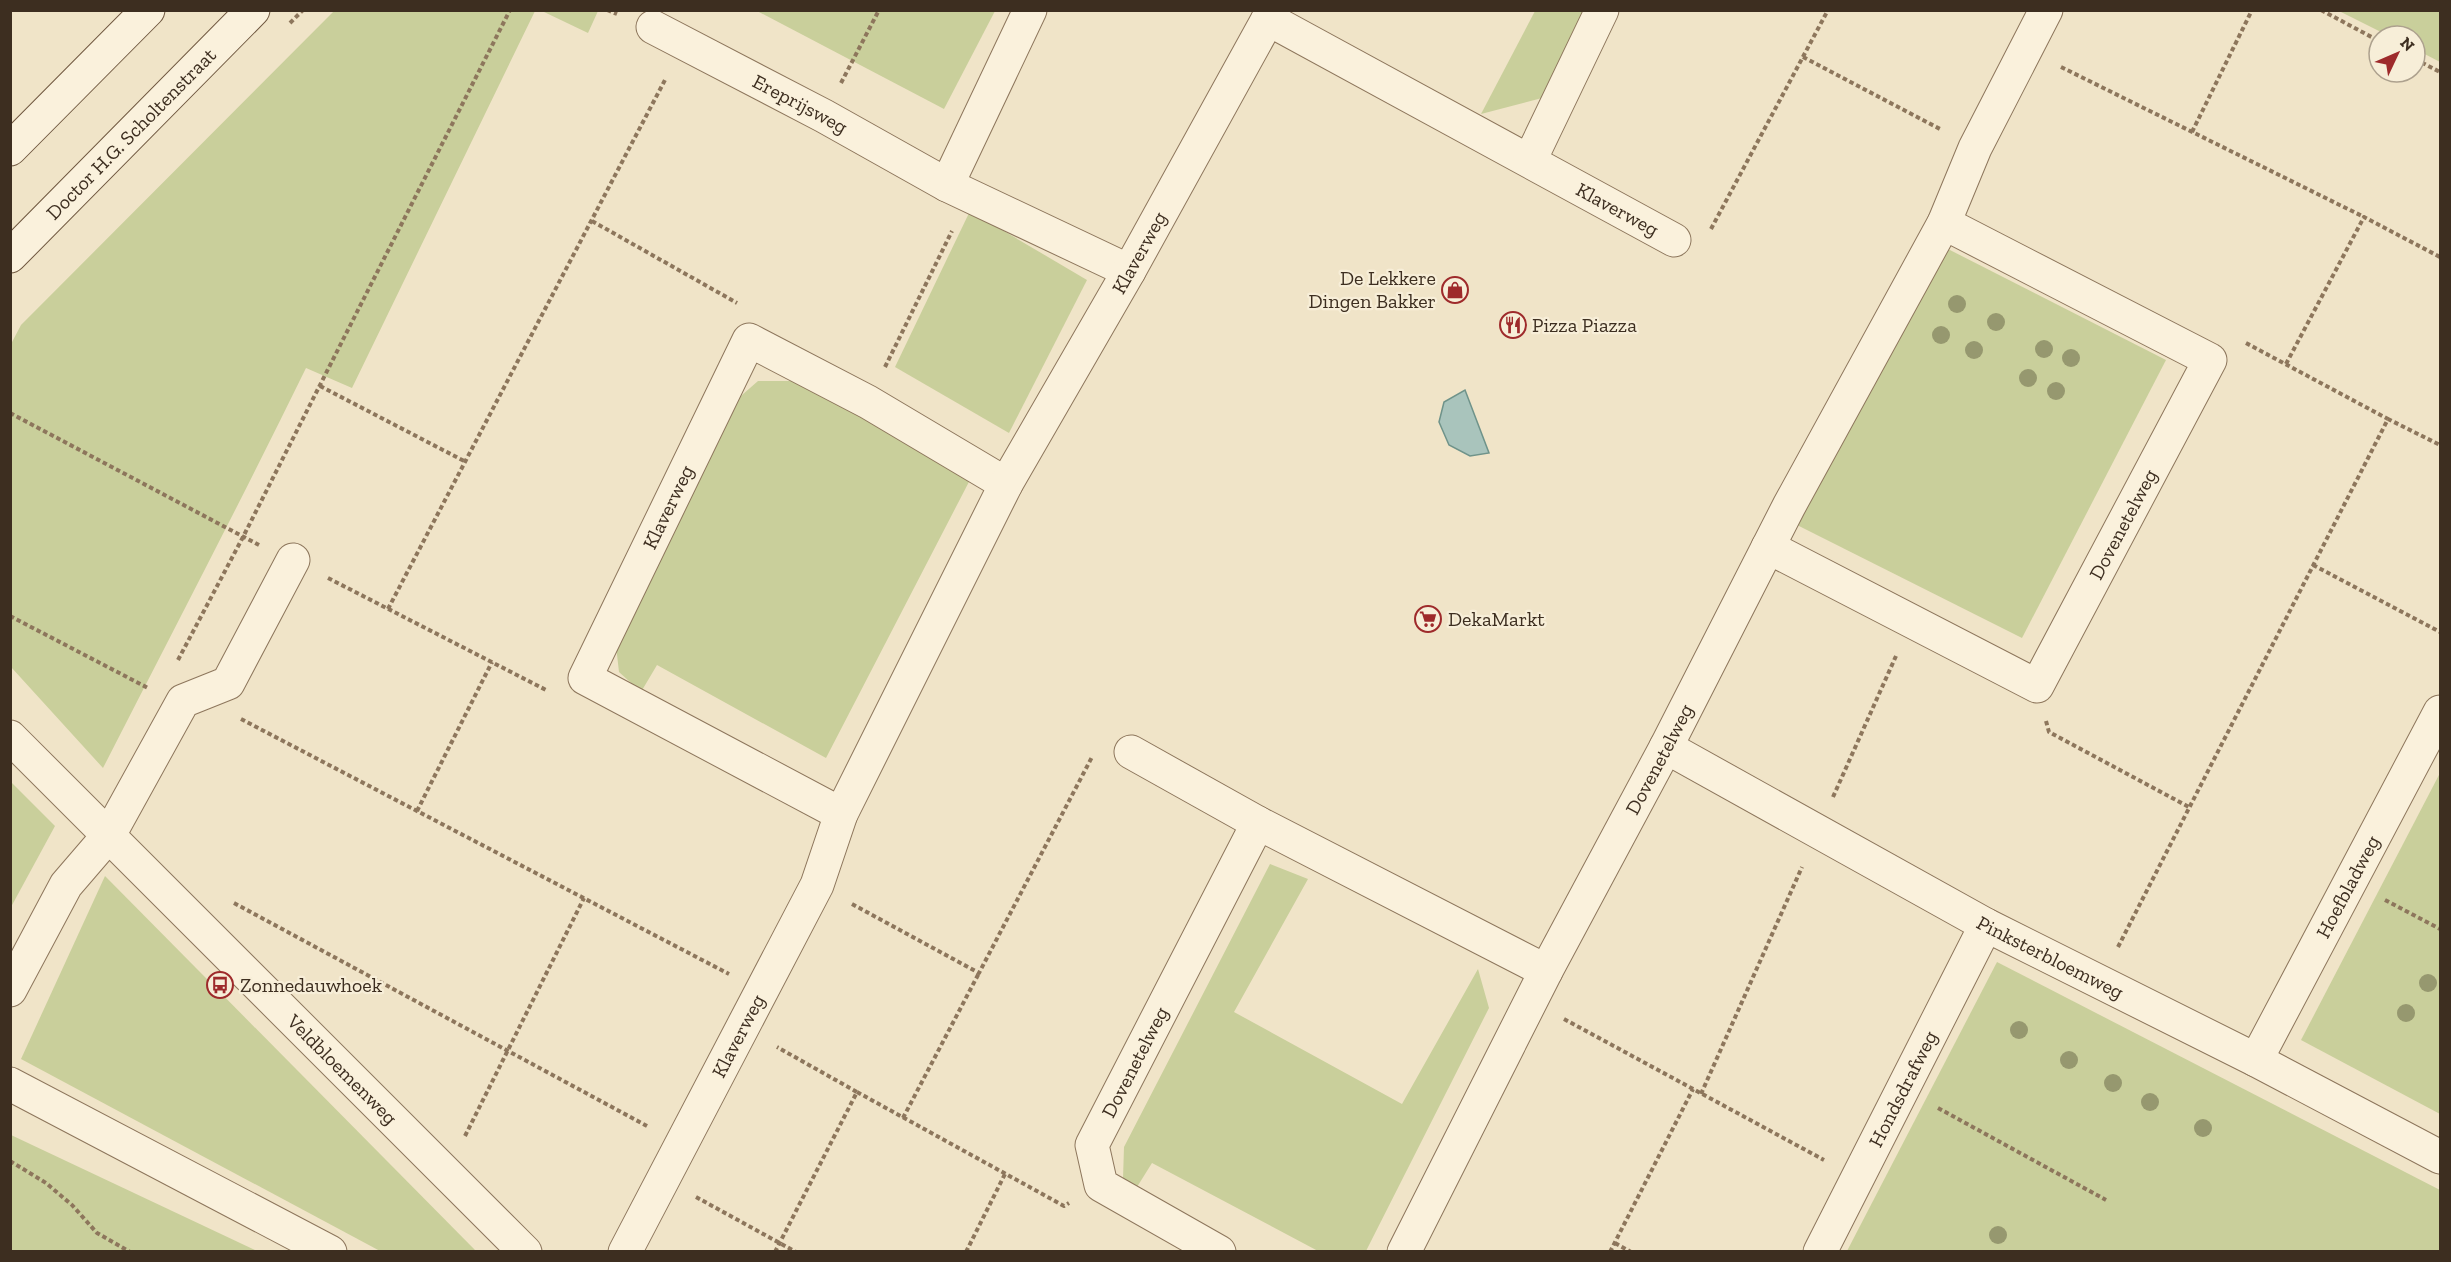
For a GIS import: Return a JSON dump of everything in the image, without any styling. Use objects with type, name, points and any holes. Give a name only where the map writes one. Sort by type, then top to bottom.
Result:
[{"type":"street","points":[[10,149],[148,10]]},
{"type":"street","name":"Doctor H.G. Scholtenstraat","points":[[10,255],[253,10]]},
{"type":"street","points":[[958,190],[1030,10]]},
{"type":"street","points":[[1530,160],[1602,10]]},
{"type":"street","name":"Dovenetelweg","points":[[1404,1251],[1546,971],[1666,747],[1768,547],[1944,223],[1975,148],[2046,10]]},
{"type":"street","name":"Klaverweg","points":[[625,1251],[817,885],[842,814],[1006,484],[1129,271],[1271,15],[1674,240]]},
{"type":"street","name":"Ereprijsweg","points":[[653,27],[824,116],[958,190],[1129,271]]},
{"type":"street","points":[[1944,223],[2210,360]]},
{"type":"street","points":[[749,340],[868,402],[1006,484]]},
{"type":"street","name":"Klaverweg","points":[[585,678],[749,340]]},
{"type":"street","name":"Dovenetelweg","points":[[2037,686],[2210,360]]},
{"type":"street","points":[[1768,547],[2037,686]]},
{"type":"street","points":[[10,990],[66,885],[109,835],[183,701],[228,683],[293,561]]},
{"type":"street","points":[[585,678],[842,814]]},
{"type":"street","name":"Hoefbladweg","points":[[2256,1060],[2440,711]]},
{"type":"street","name":"Veldbloemenweg","points":[[10,737],[525,1251]]},
{"type":"street","name":"Pinksterbloemweg","points":[[1666,747],[1986,925],[2256,1060],[2440,1157]]},
{"type":"street","points":[[1131,752],[1258,823],[1546,971]]},
{"type":"street","name":"Dovenetelweg","points":[[1101,1185],[1092,1145],[1258,823]]},
{"type":"street","name":"Hondsdrafweg","points":[[1820,1251],[1986,925]]},
{"type":"street","points":[[10,1084],[330,1251]]},
{"type":"street","points":[[1101,1185],[1219,1251]]},
{"type":"path","points":[[243,537],[510,10]]},
{"type":"path","points":[[824,116],[879,10]]},
{"type":"path","points":[[1674,240],[1696,257],[1828,10]]},
{"type":"path","points":[[2192,132],[2252,10]]},
{"type":"path","points":[[2320,10],[2367,34]]},
{"type":"path","points":[[388,609],[685,43]]},
{"type":"path","points":[[2026,51],[2364,217],[2440,257]]},
{"type":"path","points":[[1803,57],[1975,148]]},
{"type":"path","points":[[868,402],[958,190]]},
{"type":"path","points":[[2286,364],[2364,217]]},
{"type":"path","points":[[592,221],[747,308],[749,340]]},
{"type":"path","points":[[2210,360],[2247,343],[2388,419],[2440,444]]},
{"type":"path","points":[[320,386],[466,462]]},
{"type":"path","points":[[10,413],[243,537],[549,692],[585,678]]},
{"type":"path","points":[[2100,982],[2388,419]]},
{"type":"path","points":[[2313,565],[2440,632]]},
{"type":"path","points":[[10,616],[150,688]]},
{"type":"path","points":[[1701,1094],[1911,621]]},
{"type":"path","points":[[417,811],[492,662]]},
{"type":"path","points":[[2037,686],[2049,732],[2189,807]]},
{"type":"path","points":[[195,696],[762,991]]},
{"type":"path","points":[[903,1118],[1103,736],[1131,752]]},
{"type":"path","points":[[2350,882],[2440,929]]},
{"type":"path","points":[[817,885],[979,973]]},
{"type":"path","points":[[225,898],[681,1144]]},
{"type":"path","points":[[447,1172],[584,898]]},
{"type":"path","points":[[1531,1002],[1857,1178]]},
{"type":"path","points":[[743,1027],[1064,1206],[1101,1185]]},
{"type":"path","points":[[1610,1251],[1693,1089]]},
{"type":"path","points":[[1903,1089],[2106,1200]]},
{"type":"path","points":[[775,1251],[857,1092]]},
{"type":"path","points":[[10,1161],[46,1183],[97,1233],[130,1251]]},
{"type":"path","points":[[966,1251],[1005,1174]]},
{"type":"path","points":[[663,1179],[796,1251]]},
{"type":"path","points":[[1615,1243],[1631,1251]]},
{"type":"green space","points":[[598,10],[588,33],[542,11]]},
{"type":"green space","points":[[334,11],[535,11],[352,388],[306,368],[103,768],[11,667],[11,344],[21,325]]},
{"type":"green space","points":[[757,11],[995,11],[944,109]]},
{"type":"green space","points":[[1535,11],[1584,11],[1542,98],[1481,114]]},
{"type":"green space","points":[[2339,11],[2440,11],[2440,62],[2427,55],[2427,24],[2367,25]]},
{"type":"green space","points":[[970,211],[1087,280],[1009,433],[895,367]]},
{"type":"green space","points":[[1946,248],[2166,360],[2022,638],[1795,524]]},
{"type":"green space","points":[[758,381],[797,381],[972,476],[826,758],[657,665],[641,692],[619,672],[615,637],[734,402]]},
{"type":"green space","points":[[2440,773],[2440,1114],[2301,1040]]},
{"type":"green space","points":[[11,782],[55,826],[11,907]]},
{"type":"green space","points":[[1270,864],[1308,879],[1234,1012],[1402,1104],[1478,969],[1489,1008],[1366,1251],[1318,1251],[1152,1163],[1137,1187],[1123,1179],[1124,1147]]},
{"type":"green space","points":[[105,876],[476,1251],[380,1251],[21,1059]]},
{"type":"green space","points":[[1997,962],[2440,1190],[2440,1251],[1847,1251]]},
{"type":"green space","points":[[11,1135],[257,1251],[11,1251]]},
{"type":"water","points":[[1465,390],[1489,453],[1470,456],[1449,445],[1439,422],[1444,402]]},
{"type":"place","name":"De Lekkere Dingen Bakker","points":[[1455,290]]},
{"type":"place","name":"Pizza Piazza","points":[[1513,325]]},
{"type":"place","name":"DekaMarkt","points":[[1428,619]]},
{"type":"place","name":"Zonnedauwhoek","points":[[220,985]]}]
